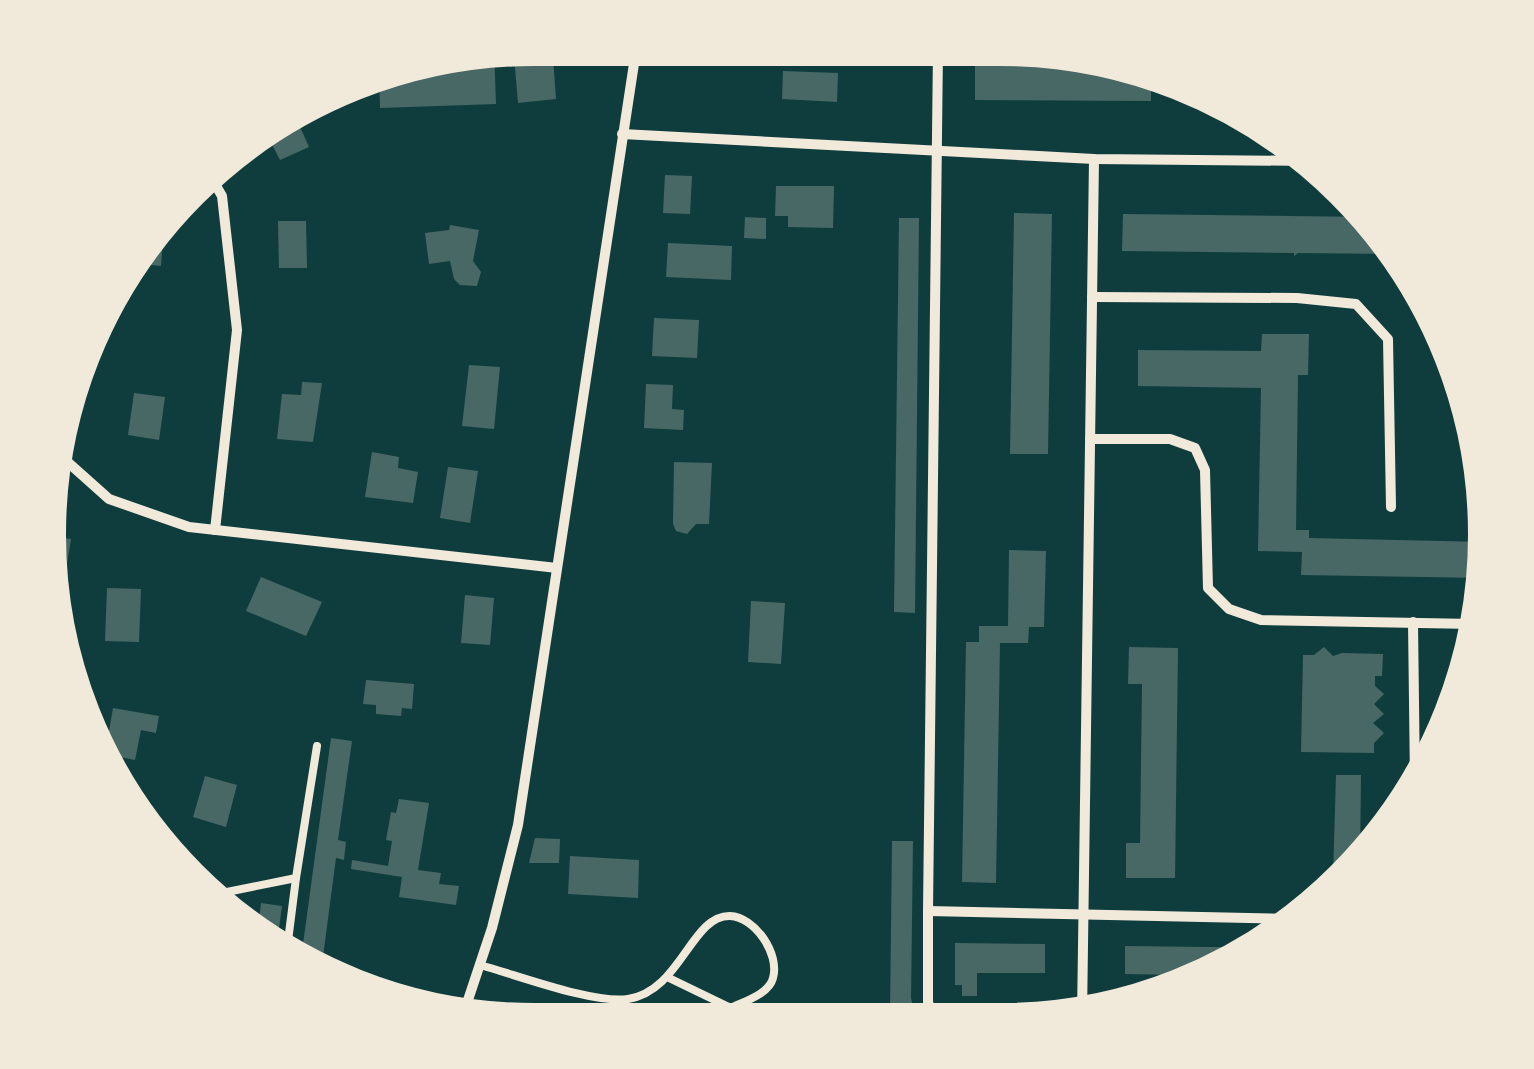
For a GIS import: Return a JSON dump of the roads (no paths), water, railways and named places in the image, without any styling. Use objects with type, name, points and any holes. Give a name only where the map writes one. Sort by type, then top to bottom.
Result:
[{"type":"street","points":[[467,1004],[518,825],[634,60]]},
{"type":"street","points":[[930,1009],[928,910],[938,60]]},
{"type":"street","points":[[622,134],[1094,159],[1290,160]]},
{"type":"street","points":[[1082,1002],[1094,159]]},
{"type":"street","points":[[215,184],[222,196],[237,330],[215,530]]},
{"type":"street","points":[[1092,297],[1298,298],[1356,304],[1388,339],[1391,508]]},
{"type":"street","points":[[1090,439],[1170,439],[1195,448],[1205,470],[1208,588],[1229,608],[1261,620],[1466,624]]},
{"type":"street","points":[[66,461],[109,499],[189,527],[557,568]]},
{"type":"street","points":[[1414,622],[1415,763]]},
{"type":"street","points":[[928,910],[1279,917]]},
{"type":"lane","points":[[287,939],[317,746]]},
{"type":"lane","points":[[224,893],[296,878]]},
{"type":"lane","points":[[480,965],[607,999],[630,999],[669,978],[685,951],[712,920],[728,916],[743,918],[754,926],[774,959],[774,978],[767,989],[732,1008],[669,978]]}]
